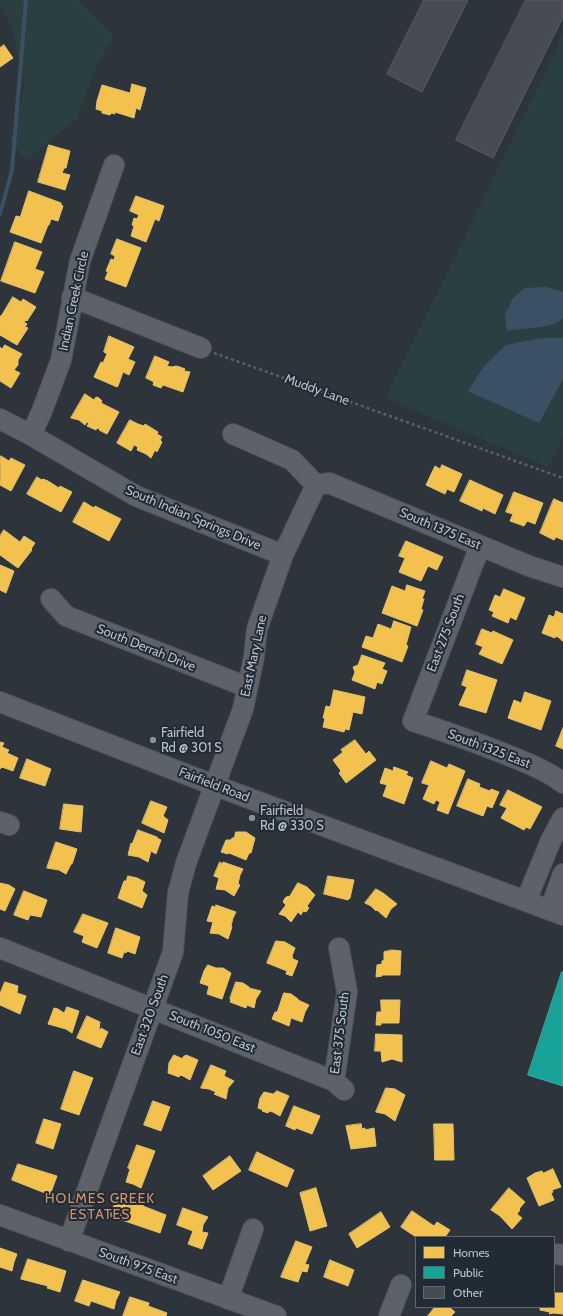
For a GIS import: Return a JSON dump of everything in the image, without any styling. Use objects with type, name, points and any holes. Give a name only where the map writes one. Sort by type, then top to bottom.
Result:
[{"type":"street","name":"Indian Creek Circle","points":[[31,435],[42,411],[61,360],[80,261],[114,165]]},
{"type":"street","points":[[72,297],[200,348]]},
{"type":"street","name":"South Indian Springs Drive","points":[[0,419],[31,435],[136,496],[283,556]]},
{"type":"street","points":[[233,434],[292,460],[316,485]]},
{"type":"street","name":"South 1375 East","points":[[316,485],[329,483],[529,566],[563,577]]},
{"type":"street","name":"East Mary Lane","points":[[216,786],[243,709],[254,657],[257,629],[283,556],[316,485]]},
{"type":"street","name":"East 275 South","points":[[413,721],[480,546]]},
{"type":"street","name":"South Derrah Drive","points":[[51,599],[66,616],[247,687]]},
{"type":"street","name":"Fairfield Road","points":[[0,702],[216,786],[556,912]]},
{"type":"street","name":"South 1325 East","points":[[413,721],[472,740],[524,761],[563,783]]},
{"type":"street","name":"East 320 South","points":[[69,1241],[173,952],[178,893],[186,863],[216,786]]},
{"type":"street","points":[[526,901],[551,840],[563,818]]},
{"type":"street","points":[[556,912],[563,874]]},
{"type":"street","name":"South 1050 East","points":[[0,948],[339,1085]]},
{"type":"street","name":"East 375 South","points":[[339,948],[347,992],[339,1085]]},
{"type":"street","name":"South 975 East","points":[[0,1215],[276,1316]]},
{"type":"street","points":[[228,1299],[253,1229]]},
{"type":"street","points":[[389,1316],[401,1285]]},
{"type":"path","name":"Muddy Lane","points":[[200,348],[563,478]]},
{"type":"green space","points":[[0,0],[78,0],[114,36],[96,68],[77,118],[27,160],[10,142],[25,84],[11,27]]},
{"type":"green space","points":[[563,35],[563,437],[548,467],[385,398]]},
{"type":"water","points":[[546,287],[563,292],[563,318],[551,325],[507,331],[505,315],[513,298],[525,288]]},
{"type":"water","points":[[541,338],[563,338],[563,379],[539,423],[468,391],[484,366],[506,345]]},
{"type":"building: Homes","points":[[4,45],[13,58],[0,67],[0,48]]},
{"type":"building: Homes","points":[[132,84],[146,88],[140,110],[136,108],[134,118],[115,112],[115,114],[111,113],[110,115],[102,113],[102,111],[96,109],[102,85],[130,93]]},
{"type":"building: Homes","points":[[49,145],[70,151],[66,168],[64,168],[62,173],[70,175],[65,190],[38,182]]},
{"type":"building: Homes","points":[[29,191],[61,203],[63,206],[58,221],[51,219],[41,243],[10,232],[16,216],[20,217]]},
{"type":"building: Homes","points":[[136,196],[164,206],[159,221],[155,219],[146,242],[131,236],[134,226],[132,225],[134,218],[137,219],[139,215],[130,211]]},
{"type":"building: Homes","points":[[117,239],[141,248],[126,287],[105,279],[108,272],[106,271],[111,259],[114,260],[115,256],[111,254]]},
{"type":"building: Homes","points":[[15,242],[42,252],[35,269],[44,272],[35,293],[1,281]]},
{"type":"building: Homes","points":[[13,297],[21,302],[23,299],[36,307],[27,321],[26,320],[24,322],[27,324],[25,327],[28,328],[17,345],[0,335],[0,316]]},
{"type":"building: Homes","points":[[109,336],[134,347],[128,359],[135,362],[129,375],[123,372],[117,387],[94,377],[101,362],[103,363],[107,354],[104,352]]},
{"type":"building: Homes","points":[[5,345],[22,354],[18,360],[18,365],[14,370],[20,373],[11,388],[0,381],[0,347],[2,349]]},
{"type":"building: Homes","points":[[155,356],[169,362],[167,366],[180,367],[185,369],[184,371],[190,372],[183,392],[163,385],[161,388],[153,385],[154,382],[146,378]]},
{"type":"building: Homes","points":[[85,394],[94,400],[96,397],[99,398],[102,401],[101,403],[119,412],[107,434],[99,430],[100,429],[97,428],[96,430],[87,426],[89,423],[87,422],[85,425],[79,420],[71,418]]},
{"type":"building: Homes","points":[[130,420],[144,426],[145,424],[158,432],[157,434],[162,437],[160,440],[162,442],[157,452],[155,450],[151,458],[137,450],[138,447],[134,445],[131,451],[117,443]]},
{"type":"building: Homes","points":[[1,456],[9,461],[11,458],[25,465],[11,491],[0,485]]},
{"type":"building: Homes","points":[[442,465],[462,474],[454,492],[447,489],[445,494],[426,485],[435,466],[440,469]]},
{"type":"building: Homes","points":[[37,477],[48,481],[59,488],[60,486],[72,492],[61,512],[27,494]]},
{"type":"building: Homes","points":[[470,480],[503,495],[495,514],[483,508],[482,511],[460,501]]},
{"type":"building: Homes","points":[[514,492],[543,503],[535,524],[527,521],[524,526],[510,521],[513,514],[506,512]]},
{"type":"building: Homes","points":[[554,499],[563,503],[563,540],[556,537],[554,540],[540,533]]},
{"type":"building: Homes","points":[[84,502],[94,508],[95,506],[121,519],[109,541],[73,522]]},
{"type":"building: Homes","points":[[4,530],[20,542],[24,536],[35,543],[31,549],[32,550],[18,568],[0,555],[0,536]]},
{"type":"building: Homes","points":[[406,541],[443,557],[437,570],[428,566],[421,581],[399,572],[405,558],[399,556]]},
{"type":"building: Homes","points":[[0,565],[14,571],[6,593],[0,590]]},
{"type":"building: Homes","points":[[407,585],[425,591],[422,599],[424,599],[421,609],[423,610],[417,626],[382,613],[392,586],[405,591]]},
{"type":"building: Homes","points":[[504,589],[525,598],[516,620],[510,617],[508,623],[492,616],[494,612],[489,610],[495,595],[500,597]]},
{"type":"building: Homes","points":[[556,611],[563,614],[563,641],[556,636],[555,638],[542,633],[549,615],[554,617]]},
{"type":"building: Homes","points":[[394,621],[411,627],[406,645],[408,646],[402,662],[362,647],[366,636],[373,638],[378,624],[391,629]]},
{"type":"building: Homes","points":[[482,629],[492,633],[493,631],[513,640],[502,664],[479,654],[483,647],[476,644]]},
{"type":"building: Homes","points":[[362,655],[385,663],[382,669],[387,671],[382,684],[377,682],[375,689],[352,680],[355,672],[353,667],[358,665]]},
{"type":"building: Homes","points":[[467,670],[497,680],[486,713],[459,705],[467,687],[462,685]]},
{"type":"building: Homes","points":[[334,690],[365,697],[362,714],[353,712],[349,730],[345,729],[344,732],[323,727],[325,718],[323,718],[326,706],[330,707]]},
{"type":"building: Homes","points":[[525,692],[551,701],[541,730],[508,718],[514,700],[521,703]]},
{"type":"building: Homes","points":[[563,728],[563,749],[556,746]]},
{"type":"building: Homes","points":[[355,740],[366,754],[369,751],[376,760],[346,783],[339,773],[341,771],[333,760],[343,752],[341,750]]},
{"type":"building: Homes","points":[[0,742],[4,743],[2,747],[9,750],[7,753],[18,758],[13,771],[2,767],[0,769]]},
{"type":"building: Homes","points":[[27,759],[51,769],[45,786],[20,778]]},
{"type":"building: Homes","points":[[431,761],[447,768],[449,764],[465,771],[448,814],[437,810],[440,802],[436,800],[434,804],[423,799],[429,785],[422,783]]},
{"type":"building: Homes","points":[[394,767],[408,772],[406,775],[413,778],[404,804],[383,796],[387,785],[380,783],[385,768],[393,771]]},
{"type":"building: Homes","points":[[468,779],[480,784],[479,787],[490,791],[491,789],[499,792],[492,808],[487,806],[483,816],[457,806]]},
{"type":"building: Homes","points":[[508,790],[542,807],[530,829],[526,827],[524,830],[501,818],[507,808],[500,805]]},
{"type":"building: Homes","points":[[151,801],[167,807],[163,816],[168,820],[164,833],[142,823]]},
{"type":"building: Homes","points":[[64,804],[83,806],[81,832],[60,829]]},
{"type":"building: Homes","points":[[138,830],[161,840],[156,854],[151,851],[148,862],[139,857],[128,855],[131,843],[132,844]]},
{"type":"building: Homes","points":[[236,832],[246,832],[255,838],[251,853],[249,853],[246,860],[229,853],[221,852],[226,840],[231,840],[234,838]]},
{"type":"building: Homes","points":[[56,842],[77,849],[72,864],[66,874],[59,870],[47,868]]},
{"type":"building: Homes","points":[[220,862],[222,864],[223,862],[243,869],[238,884],[240,885],[234,896],[225,890],[216,889],[219,878],[214,876]]},
{"type":"building: Homes","points":[[128,876],[145,882],[142,891],[147,895],[142,908],[118,898],[124,881],[126,881]]},
{"type":"building: Homes","points":[[328,876],[354,880],[350,898],[348,900],[324,894]]},
{"type":"building: Homes","points":[[0,883],[9,885],[15,889],[5,911],[0,909]]},
{"type":"building: Homes","points":[[298,883],[307,887],[315,895],[307,906],[309,908],[306,912],[303,911],[301,915],[298,912],[291,922],[285,916],[279,914],[286,905],[283,902],[285,898],[288,896],[289,897]]},
{"type":"building: Homes","points":[[376,889],[397,904],[391,909],[386,918],[377,910],[376,911],[365,903]]},
{"type":"building: Homes","points":[[24,891],[47,900],[41,917],[30,915],[28,920],[14,915]]},
{"type":"building: Homes","points":[[216,905],[236,912],[228,939],[219,934],[210,933],[213,922],[207,921],[212,906],[216,907]]},
{"type":"building: Homes","points":[[83,914],[108,923],[97,948],[82,942],[84,936],[74,932]]},
{"type":"building: Homes","points":[[116,928],[140,937],[135,954],[127,951],[126,953],[124,952],[122,958],[108,953]]},
{"type":"building: Homes","points":[[276,941],[285,942],[295,948],[292,956],[293,959],[298,961],[292,976],[286,974],[287,971],[267,963]]},
{"type":"building: Homes","points":[[392,950],[401,951],[400,975],[382,975],[376,977],[377,965],[382,964],[382,961],[384,960],[384,952]]},
{"type":"building: Homes","points":[[208,965],[216,968],[223,968],[231,973],[222,999],[207,994],[209,986],[200,983],[204,971]]},
{"type":"building: Homes","points":[[5,982],[18,986],[17,993],[26,996],[20,1014],[0,1005],[0,994]]},
{"type":"building: Homes","points":[[236,982],[243,983],[249,988],[261,991],[256,999],[254,1008],[247,1005],[246,1008],[230,1002]]},
{"type":"building: Homes","points":[[284,993],[291,994],[298,1000],[309,1005],[302,1022],[291,1018],[289,1026],[272,1019],[275,1012],[277,1012]]},
{"type":"building: Homes","points":[[381,1000],[400,1000],[399,1023],[381,1023],[381,1025],[376,1025],[377,1012],[381,1012]]},
{"type":"building: Homes","points":[[67,1007],[79,1011],[72,1033],[66,1029],[48,1024],[54,1008],[64,1013]]},
{"type":"building: Homes","points":[[87,1016],[100,1022],[99,1029],[101,1030],[101,1028],[108,1032],[101,1048],[77,1038]]},
{"type":"building: Homes","points":[[376,1034],[402,1035],[402,1062],[392,1059],[382,1062],[381,1051],[375,1051]]},
{"type":"building: Homes","points":[[174,1055],[183,1059],[186,1055],[198,1060],[190,1080],[180,1075],[179,1077],[168,1073],[169,1063]]},
{"type":"building: Homes","points":[[211,1065],[226,1071],[224,1076],[234,1081],[228,1088],[226,1099],[214,1094],[216,1092],[201,1088]]},
{"type":"building: Homes","points":[[74,1071],[93,1078],[79,1115],[61,1109]]},
{"type":"building: Homes","points":[[386,1088],[395,1089],[405,1095],[395,1121],[385,1114],[376,1112]]},
{"type":"building: Homes","points":[[277,1091],[289,1096],[280,1116],[273,1112],[269,1111],[268,1113],[262,1111],[263,1110],[258,1108],[260,1098],[264,1092],[273,1094]]},
{"type":"building: Homes","points":[[153,1101],[170,1107],[161,1131],[144,1125]]},
{"type":"building: Homes","points":[[294,1106],[320,1116],[312,1134],[286,1126]]},
{"type":"building: Homes","points":[[44,1119],[61,1124],[53,1149],[36,1143]]},
{"type":"building: Homes","points":[[361,1124],[362,1129],[365,1128],[365,1130],[374,1128],[376,1146],[351,1149],[346,1126]]},
{"type":"building: Homes","points":[[434,1124],[453,1124],[454,1160],[435,1160]]},
{"type":"building: Homes","points":[[137,1145],[155,1151],[141,1188],[126,1182],[130,1169],[128,1168]]},
{"type":"building: Homes","points":[[257,1152],[294,1170],[287,1187],[249,1170]]},
{"type":"building: Homes","points":[[230,1156],[241,1171],[213,1190],[203,1176]]},
{"type":"building: Homes","points":[[18,1164],[57,1176],[50,1195],[12,1180]]},
{"type":"building: Homes","points":[[553,1169],[561,1187],[552,1190],[553,1192],[551,1193],[554,1200],[539,1206],[527,1178],[535,1173],[542,1171],[543,1173]]},
{"type":"building: Homes","points":[[316,1188],[327,1226],[310,1231],[300,1193]]},
{"type":"building: Homes","points":[[509,1188],[525,1202],[517,1214],[522,1218],[512,1229],[500,1216],[491,1210]]},
{"type":"building: Homes","points":[[119,1194],[144,1202],[143,1206],[166,1215],[160,1233],[110,1216]]},
{"type":"building: Homes","points":[[183,1208],[208,1217],[203,1225],[202,1232],[208,1233],[202,1249],[188,1244],[193,1231],[177,1225]]},
{"type":"building: Homes","points":[[412,1211],[434,1226],[437,1222],[450,1230],[446,1236],[415,1236],[401,1227]]},
{"type":"building: Homes","points":[[381,1212],[390,1227],[357,1248],[349,1234]]},
{"type":"building: Homes","points":[[296,1241],[312,1247],[305,1264],[309,1265],[307,1272],[302,1271],[298,1282],[281,1277]]},
{"type":"building: Homes","points":[[0,1248],[17,1254],[12,1271],[0,1267]]},
{"type":"building: Homes","points":[[28,1259],[66,1271],[60,1292],[47,1288],[48,1286],[21,1279]]},
{"type":"building: Homes","points":[[330,1260],[354,1270],[348,1286],[324,1277]]},
{"type":"building: Homes","points":[[83,1280],[120,1292],[114,1309],[91,1301],[89,1306],[75,1301]]},
{"type":"building: Homes","points":[[555,1293],[563,1293],[563,1314],[549,1314],[550,1312],[540,1310],[540,1308],[555,1308]]},
{"type":"building: Homes","points":[[130,1297],[149,1303],[148,1306],[167,1313],[166,1316],[123,1316]]},
{"type":"building: Homes","points":[[434,1308],[450,1308],[455,1312],[451,1316],[428,1316]]},
{"type":"building: Public","points":[[563,972],[563,1086],[528,1075]]},
{"type":"building: Other","points":[[424,0],[468,0],[422,92],[387,74]]},
{"type":"building: Other","points":[[526,0],[563,0],[563,17],[493,158],[456,140]]},
{"type":"waterway","points":[[0,214],[12,170],[26,0]]},
{"type":"place","name":"Fairfield Rd @ 301 S","points":[[153,740]]},
{"type":"place","name":"Fairfield Rd @ 330 S","points":[[252,818]]},
{"type":"district","name":"HOLMES CREEK ESTATES","points":[[100,1208]]}]
